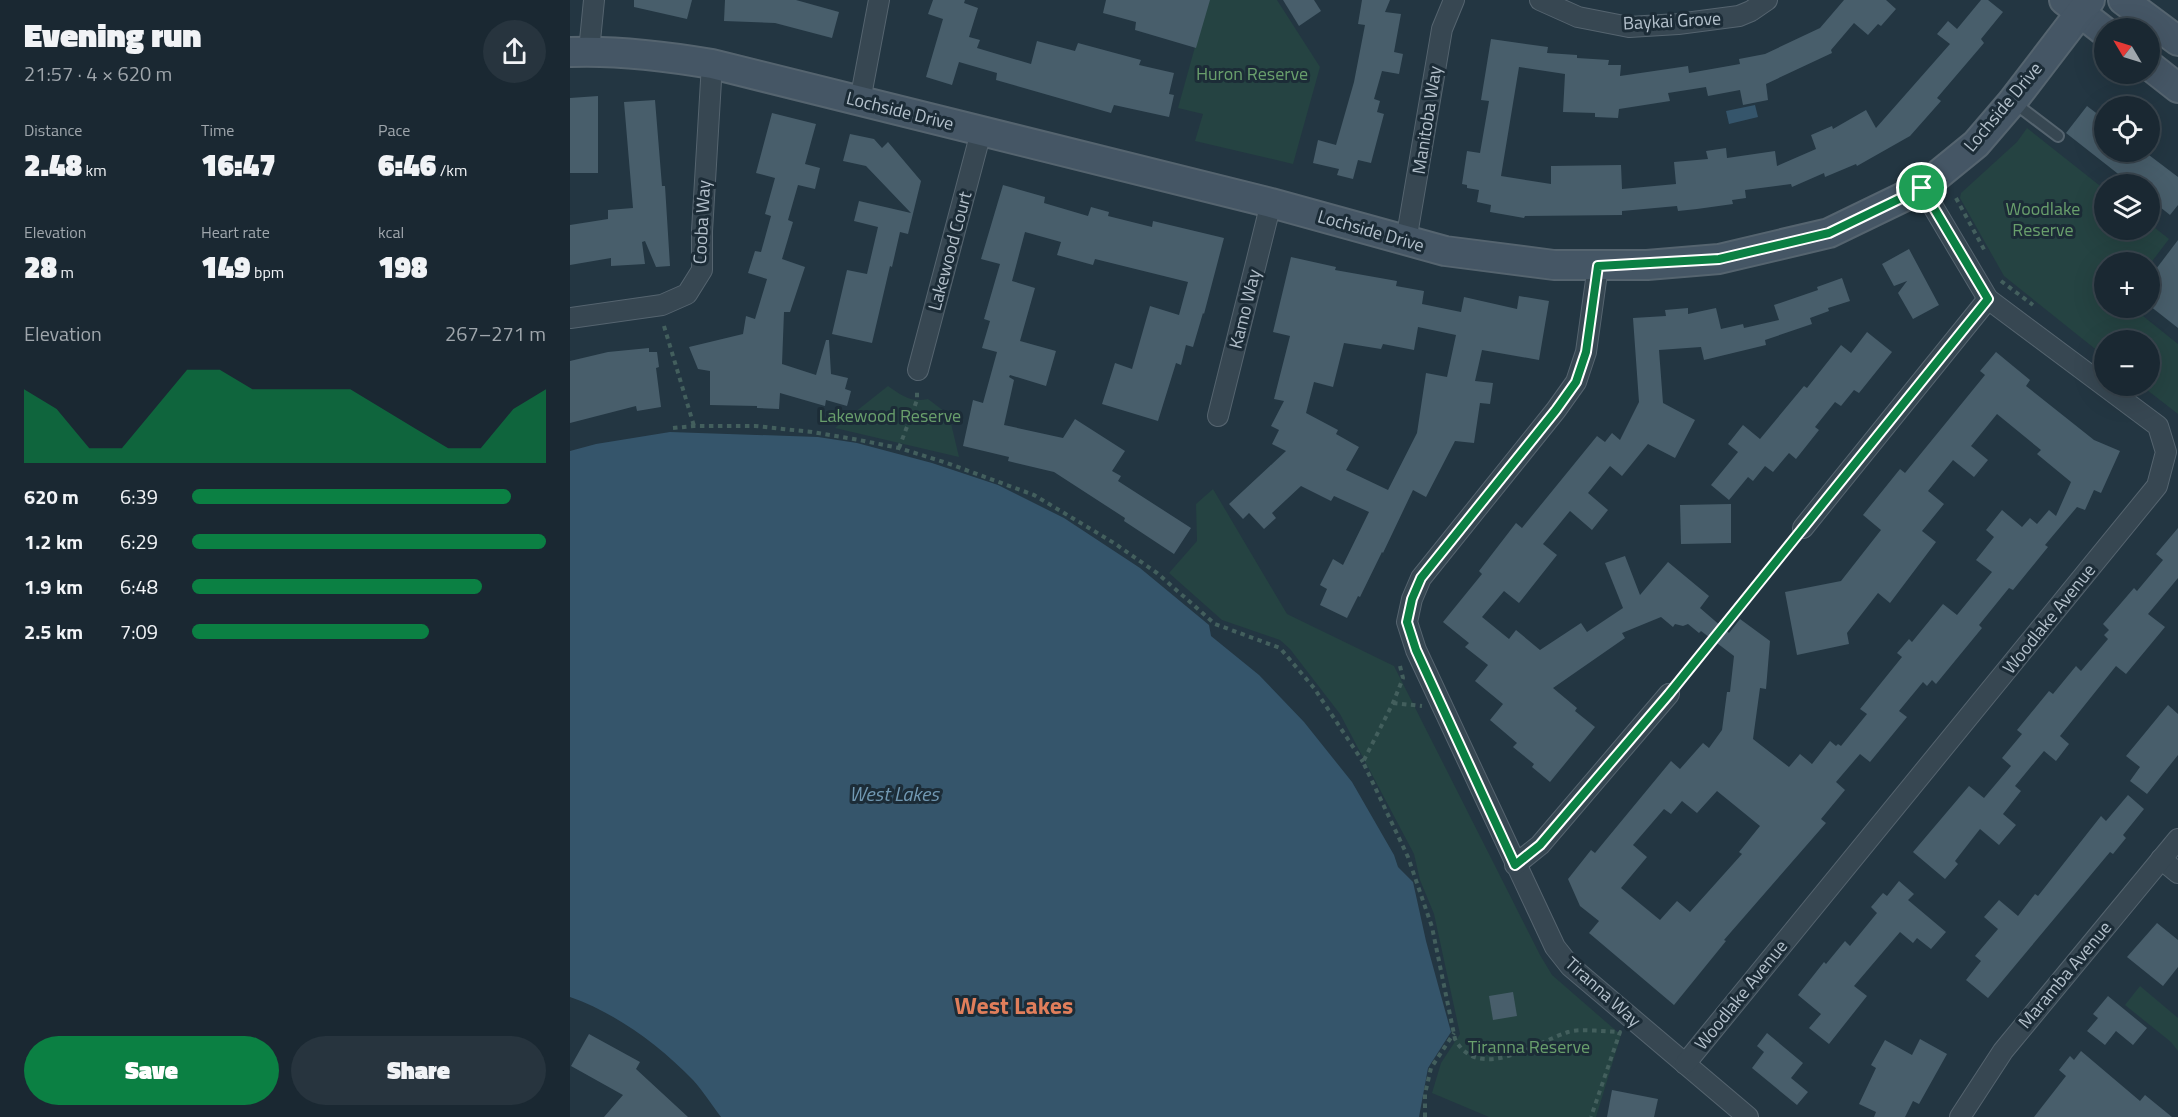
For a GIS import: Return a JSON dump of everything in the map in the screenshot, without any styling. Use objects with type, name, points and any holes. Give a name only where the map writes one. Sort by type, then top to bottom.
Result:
[{"type":"street","points":[[580,51],[594,0]]},
{"type":"street","points":[[860,101],[879,0]]},
{"type":"street","name":"Manitoba Way","points":[[1407,241],[1442,29],[1454,0]]},
{"type":"street","name":"Baykai Grove","points":[[1540,0],[1578,18],[1629,27],[1678,24],[1739,16],[1767,0]]},
{"type":"street","points":[[2123,0],[2178,41]]},
{"type":"street","points":[[2078,4],[2094,21]]},
{"type":"street","name":"Lochside Drive","points":[[580,51],[668,57],[712,64],[1271,202],[1445,251],[1554,265],[1598,266],[1719,259],[1829,233],[1922,188],[1976,144],[2012,102],[2078,4]]},
{"type":"street","name":"Cooba Way","points":[[570,318],[662,305],[687,294],[702,270],[702,231],[712,64]]},
{"type":"street","points":[[2160,74],[2178,87]]},
{"type":"street","name":"Lakewood Court","points":[[918,370],[981,132]]},
{"type":"street","name":"Woodlake Avenue","points":[[1685,1064],[2157,486],[2166,452],[2158,426],[1988,299],[1922,188]]},
{"type":"street","name":"Kamo Way","points":[[1218,416],[1271,202]]},
{"type":"street","name":"Tiranna Way","points":[[1598,266],[1586,352],[1576,382],[1421,578],[1412,599],[1407,622],[1416,650],[1555,947],[1570,966],[1748,1117]]},
{"type":"street","points":[[1803,528],[1988,299]]},
{"type":"street","points":[[1515,865],[1540,845],[1669,694]]},
{"type":"street","name":"Maramba Avenue","points":[[1960,1117],[2003,1051],[2178,839]]},
{"type":"street","points":[[2161,859],[2178,873]]},
{"type":"lane","points":[[2012,102],[2058,136]]},
{"type":"path","points":[[1956,198],[1990,260]]},
{"type":"path","points":[[2001,280],[2038,310]]},
{"type":"path","points":[[664,326],[694,426]]},
{"type":"path","points":[[898,448],[917,400],[918,370]]},
{"type":"path","points":[[673,428],[755,426],[812,432],[898,448],[987,476],[1034,495],[1077,519],[1157,573],[1215,624],[1280,648],[1314,688],[1363,762],[1408,857],[1432,927],[1455,1039],[1460,1050],[1468,1056],[1498,1058],[1519,1053],[1571,1031],[1620,1032]]},
{"type":"path","points":[[1669,694],[1803,528]]},
{"type":"path","points":[[1363,762],[1403,678],[1398,657],[1408,677]]},
{"type":"path","points":[[1417,696],[1427,716]]},
{"type":"path","points":[[1393,703],[1422,706]]},
{"type":"path","points":[[1611,1024],[1629,1039]]},
{"type":"path","points":[[1591,1117],[1620,1032]]},
{"type":"path","points":[[1425,1117],[1425,1094],[1431,1068],[1454,1033]]},
{"type":"green space","name":"Huron Reserve","points":[[1208,0],[1277,0],[1320,67],[1293,164],[1195,141],[1203,114],[1178,108]]},
{"type":"green space","name":"Woodlake Reserve","points":[[2027,128],[2094,181],[2094,240],[2160,240],[2160,232],[2169,239],[2159,252],[2094,252],[2094,318],[2146,318],[2178,344],[2178,414],[2155,396],[2160,396],[2160,330],[2094,330],[2094,348],[2004,276],[1960,198],[1961,193],[2017,142]]},
{"type":"green space","name":"Lakewood Reserve","points":[[888,386],[911,399],[928,399],[949,415],[959,457],[835,428]]},
{"type":"green space","name":"Tiranna Reserve","points":[[1213,489],[1287,614],[1394,666],[1552,975],[1621,1035],[1596,1117],[1489,1117],[1432,1093],[1441,1063],[1460,1034],[1434,914],[1420,880],[1414,854],[1340,714],[1290,649],[1280,640],[1222,620],[1169,573],[1197,541],[1196,504]]},
{"type":"green space","points":[[2140,986],[2178,1018],[2178,1051],[2171,1042],[2125,1005]]},
{"type":"water","points":[[1755,105],[1758,117],[1729,124],[1726,111]]},
{"type":"water","name":"West Lakes","points":[[670,432],[818,437],[857,443],[932,463],[998,485],[1064,518],[1140,568],[1209,625],[1211,636],[1259,675],[1304,722],[1352,782],[1394,855],[1398,867],[1413,882],[1426,941],[1451,1032],[1428,1068],[1419,1117],[721,1117],[693,1080],[636,1031],[604,1012],[570,997],[570,451],[596,444]]},
{"type":"building","points":[[634,0],[692,0],[687,19],[634,7]]},
{"type":"building","points":[[725,0],[796,0],[839,12],[832,38],[775,23],[724,21]]},
{"type":"building","points":[[933,0],[965,0],[964,3],[978,8],[969,37],[980,40],[977,48],[1031,64],[1037,41],[1075,51],[1078,43],[1141,60],[1139,65],[1174,73],[1169,94],[1174,95],[1169,117],[1114,105],[1111,113],[996,80],[997,73],[959,62],[952,85],[926,77],[943,19],[928,14]]},
{"type":"building","points":[[1106,0],[1210,0],[1196,48],[1135,30],[1136,22],[1103,13]]},
{"type":"building","points":[[1283,0],[1314,0],[1321,11],[1299,26]]},
{"type":"building","points":[[1362,0],[1390,0],[1385,12],[1401,14],[1394,52],[1403,54],[1399,74],[1382,71],[1374,99],[1380,101],[1377,112],[1384,114],[1371,163],[1358,160],[1353,179],[1337,175],[1339,169],[1313,163],[1318,140],[1336,145],[1354,82],[1365,25],[1358,24]]},
{"type":"building","points":[[1844,0],[1886,0],[1896,9],[1881,26],[1878,24],[1868,35],[1854,23],[1831,50],[1832,53],[1766,84],[1768,100],[1743,105],[1740,90],[1708,96],[1706,87],[1668,93],[1670,101],[1619,109],[1618,118],[1595,117],[1595,113],[1563,112],[1565,74],[1519,67],[1501,176],[1551,184],[1551,166],[1621,165],[1622,189],[1676,184],[1674,162],[1708,159],[1706,151],[1726,148],[1727,158],[1775,151],[1777,166],[1816,149],[1811,135],[1832,126],[1833,129],[1866,110],[1876,128],[1950,44],[1937,34],[1948,21],[1957,29],[1981,0],[1988,0],[2003,12],[1981,39],[1984,43],[1937,98],[1941,101],[1910,136],[1857,166],[1856,164],[1825,177],[1824,173],[1792,187],[1791,184],[1745,190],[1746,198],[1732,200],[1733,204],[1697,209],[1678,211],[1677,206],[1622,211],[1622,215],[1525,216],[1524,218],[1490,212],[1491,205],[1477,202],[1479,190],[1467,188],[1467,185],[1462,184],[1467,151],[1480,153],[1489,101],[1481,100],[1491,39],[1548,47],[1547,53],[1609,60],[1608,65],[1621,65],[1620,76],[1688,66],[1689,73],[1740,64],[1739,59],[1765,54],[1820,28]]},
{"type":"building","points":[[598,96],[598,173],[570,173],[570,98]]},
{"type":"building","points":[[655,100],[662,186],[665,186],[670,266],[656,267],[645,241],[642,242],[645,264],[611,266],[611,258],[570,265],[570,225],[608,219],[608,210],[633,208],[624,102]]},
{"type":"building","points":[[2087,106],[2094,111],[2094,155],[2066,133]]},
{"type":"building","points":[[772,113],[816,124],[805,164],[820,168],[815,189],[798,185],[788,220],[793,222],[782,259],[805,267],[790,312],[784,312],[782,364],[816,375],[826,340],[829,340],[831,374],[848,378],[845,389],[851,391],[847,406],[826,400],[825,406],[780,393],[779,409],[710,405],[710,371],[698,369],[689,347],[743,334],[746,316],[755,319],[767,279],[748,273],[755,251],[761,252],[771,216],[765,214],[775,178],[756,173]]},
{"type":"building","points":[[850,134],[874,139],[882,148],[888,142],[921,181],[908,234],[900,232],[872,343],[832,334],[847,270],[867,274],[878,227],[854,221],[859,201],[911,213],[866,166],[843,161]]},
{"type":"building","points":[[2103,162],[2158,162],[2178,177],[2178,205],[2170,215],[2160,207],[2160,174],[2118,174]]},
{"type":"building","points":[[1003,185],[1045,197],[1044,203],[1088,216],[1091,207],[1109,212],[1108,216],[1152,227],[1153,221],[1224,238],[1193,347],[1186,345],[1181,365],[1176,363],[1158,421],[1102,404],[1115,363],[1132,369],[1150,306],[1179,315],[1188,282],[1095,259],[1093,265],[1057,255],[1061,242],[1025,232],[1012,281],[1035,288],[1020,341],[1056,351],[1046,386],[1010,375],[1009,377],[1014,380],[1004,425],[1063,438],[1075,419],[1125,451],[1112,471],[1121,476],[1118,481],[1191,528],[1174,554],[1124,521],[1125,518],[1054,472],[1008,461],[1009,457],[963,446],[973,400],[983,403],[997,352],[982,348],[990,321],[984,319],[1000,264],[981,259]]},
{"type":"building","points":[[2178,240],[2178,328],[2160,314],[2160,264]]},
{"type":"building","points":[[1909,249],[1939,305],[1913,319],[1898,293],[1907,281],[1894,286],[1882,264]]},
{"type":"building","points":[[1291,257],[1336,267],[1335,270],[1397,281],[1396,286],[1424,291],[1422,304],[1461,312],[1464,297],[1517,309],[1519,296],[1549,301],[1539,360],[1482,350],[1475,381],[1493,383],[1490,404],[1480,403],[1474,443],[1455,441],[1426,497],[1413,490],[1383,553],[1347,618],[1320,605],[1327,589],[1320,585],[1333,559],[1343,565],[1369,512],[1334,496],[1331,501],[1301,486],[1272,513],[1276,518],[1264,529],[1249,513],[1243,519],[1229,504],[1286,451],[1272,444],[1279,430],[1271,426],[1284,401],[1274,399],[1290,336],[1273,332]],"holes":[[[1418,327],[1456,335],[1447,377],[1426,373],[1417,433],[1388,490],[1346,470],[1359,447],[1336,434],[1338,430],[1306,413],[1314,382],[1333,387],[1344,343],[1381,349],[1383,344],[1414,350]]]},
{"type":"building","points":[[1842,278],[1850,301],[1828,308],[1829,311],[1810,318],[1812,324],[1765,340],[1766,345],[1704,360],[1701,347],[1659,350],[1663,403],[1695,420],[1675,458],[1648,444],[1622,476],[1610,466],[1588,493],[1608,510],[1592,530],[1570,511],[1543,544],[1557,555],[1519,603],[1504,591],[1482,617],[1509,639],[1516,630],[1540,650],[1581,623],[1587,632],[1623,608],[1605,563],[1625,556],[1640,595],[1668,562],[1709,596],[1700,608],[1729,633],[1740,619],[1770,641],[1766,689],[1760,688],[1753,739],[1789,767],[1800,754],[1812,764],[1830,741],[1836,746],[1838,744],[1841,746],[1867,714],[1860,709],[1902,657],[1897,653],[1909,639],[1912,642],[1943,604],[1957,615],[1992,572],[1976,560],[1994,537],[1986,530],[2002,510],[2022,527],[2030,518],[2037,524],[2049,510],[2056,516],[2071,482],[2037,454],[2041,450],[1997,414],[1971,446],[1988,460],[1974,477],[1953,460],[1928,491],[1944,504],[1922,531],[1936,542],[1890,603],[1878,593],[1847,633],[1849,644],[1797,655],[1785,592],[1841,581],[1881,530],[1863,515],[1900,469],[1905,473],[1954,413],[1985,375],[1980,371],[1996,352],[2030,380],[2026,386],[2094,440],[2120,451],[2101,493],[2094,490],[2085,510],[2077,507],[2045,545],[2048,547],[2013,590],[2009,588],[1979,625],[1982,628],[1936,684],[1932,680],[1927,686],[1923,682],[1899,711],[1907,717],[1870,762],[1860,754],[1836,782],[1845,790],[1821,819],[1826,823],[1724,940],[1726,941],[1674,1005],[1589,933],[1599,921],[1580,906],[1568,879],[1591,850],[1595,853],[1671,761],[1680,769],[1703,743],[1709,748],[1722,730],[1727,692],[1730,692],[1734,656],[1688,624],[1683,626],[1675,624],[1673,627],[1661,617],[1622,633],[1625,638],[1553,688],[1577,708],[1575,711],[1595,727],[1550,782],[1532,767],[1534,764],[1513,747],[1517,743],[1490,720],[1503,704],[1475,681],[1488,665],[1465,647],[1469,643],[1443,622],[1482,574],[1479,571],[1516,523],[1522,528],[1597,436],[1605,442],[1612,433],[1620,440],[1639,402],[1633,318],[1666,316],[1665,310],[1688,308],[1688,314],[1716,308],[1721,329],[1743,324],[1744,328],[1779,320],[1774,305],[1818,290],[1817,287]],"holes":[[[1717,791],[1760,826],[1739,852],[1742,854],[1690,912],[1677,901],[1660,920],[1621,888],[1647,857],[1633,845],[1664,809],[1671,814],[1682,801],[1697,813]]]},
{"type":"building","points":[[1867,332],[1892,352],[1859,393],[1854,390],[1841,406],[1835,402],[1815,427],[1819,430],[1796,459],[1789,453],[1773,472],[1765,466],[1753,481],[1748,477],[1729,500],[1711,485],[1738,452],[1728,444],[1743,425],[1760,439],[1804,386],[1807,388],[1841,345],[1851,353]]},
{"type":"building","points":[[649,348],[649,352],[657,352],[659,367],[656,368],[661,407],[637,411],[636,406],[570,423],[570,361],[608,352]]},
{"type":"building","points":[[1731,504],[1731,543],[1681,544],[1680,505]]},
{"type":"building","points":[[2178,528],[2178,578],[2148,614],[2165,627],[2126,674],[2116,666],[2060,736],[2069,744],[2056,761],[2044,751],[2015,786],[2021,791],[2003,814],[2016,825],[1999,845],[1980,829],[1955,861],[1958,864],[1945,879],[1913,852],[1969,786],[1984,798],[2011,766],[2002,758],[2022,734],[2017,730],[2049,691],[2053,694],[2076,666],[2081,671],[2108,639],[2104,635],[2109,630],[2103,624],[2134,588],[2137,591],[2163,560],[2156,554]]},
{"type":"building","points":[[2168,705],[2178,714],[2178,755],[2147,794],[2130,781],[2140,767],[2126,756]]},
{"type":"building","points":[[2128,795],[2144,809],[2123,835],[2126,838],[2113,854],[2110,852],[1988,998],[1966,980],[1981,961],[1975,956],[1998,929],[1984,917],[1999,900],[2018,916],[2035,894],[2038,896],[2101,816],[2106,821]]},
{"type":"building","points":[[1899,881],[1914,894],[1908,900],[1946,932],[1931,949],[1917,938],[1913,943],[1900,932],[1854,986],[1867,996],[1829,1044],[1809,1028],[1821,1014],[1798,995],[1824,962],[1826,964],[1845,941],[1850,946],[1877,913],[1871,907],[1883,893],[1887,896]]},
{"type":"building","points":[[2157,923],[2178,940],[2178,967],[2163,986],[2127,957]]},
{"type":"building","points":[[1513,992],[1517,1016],[1493,1020],[1489,996]]},
{"type":"building","points":[[2108,996],[2147,1028],[2133,1045],[2116,1031],[2105,1045],[2087,1031],[2098,1018],[2093,1014]]},
{"type":"building","points":[[1767,1033],[1803,1063],[1791,1078],[1808,1092],[1797,1105],[1752,1068],[1764,1052],[1757,1046]]},
{"type":"building","points":[[589,1034],[640,1062],[636,1069],[688,1117],[604,1117],[623,1095],[571,1066]]},
{"type":"building","points":[[1920,1039],[1947,1054],[1919,1104],[1913,1101],[1905,1117],[1874,1117],[1876,1112],[1859,1104],[1876,1068],[1871,1065],[1885,1040],[1912,1055]]},
{"type":"building","points":[[2081,1051],[2140,1101],[2145,1095],[2172,1117],[2034,1117],[2066,1076],[2059,1070],[2070,1056],[2074,1060]]},
{"type":"building","points":[[1612,1090],[1658,1099],[1654,1117],[1607,1117]]},
{"type":"district","name":"West Lakes","points":[[1014,1006]]},
{"type":"route","points":[[1922,188],[1988,299],[1669,694],[1540,845],[1515,865],[1416,650],[1407,622],[1412,599],[1421,578],[1576,382],[1586,352],[1598,266],[1647,265],[1719,259],[1829,233],[1922,188]]}]
